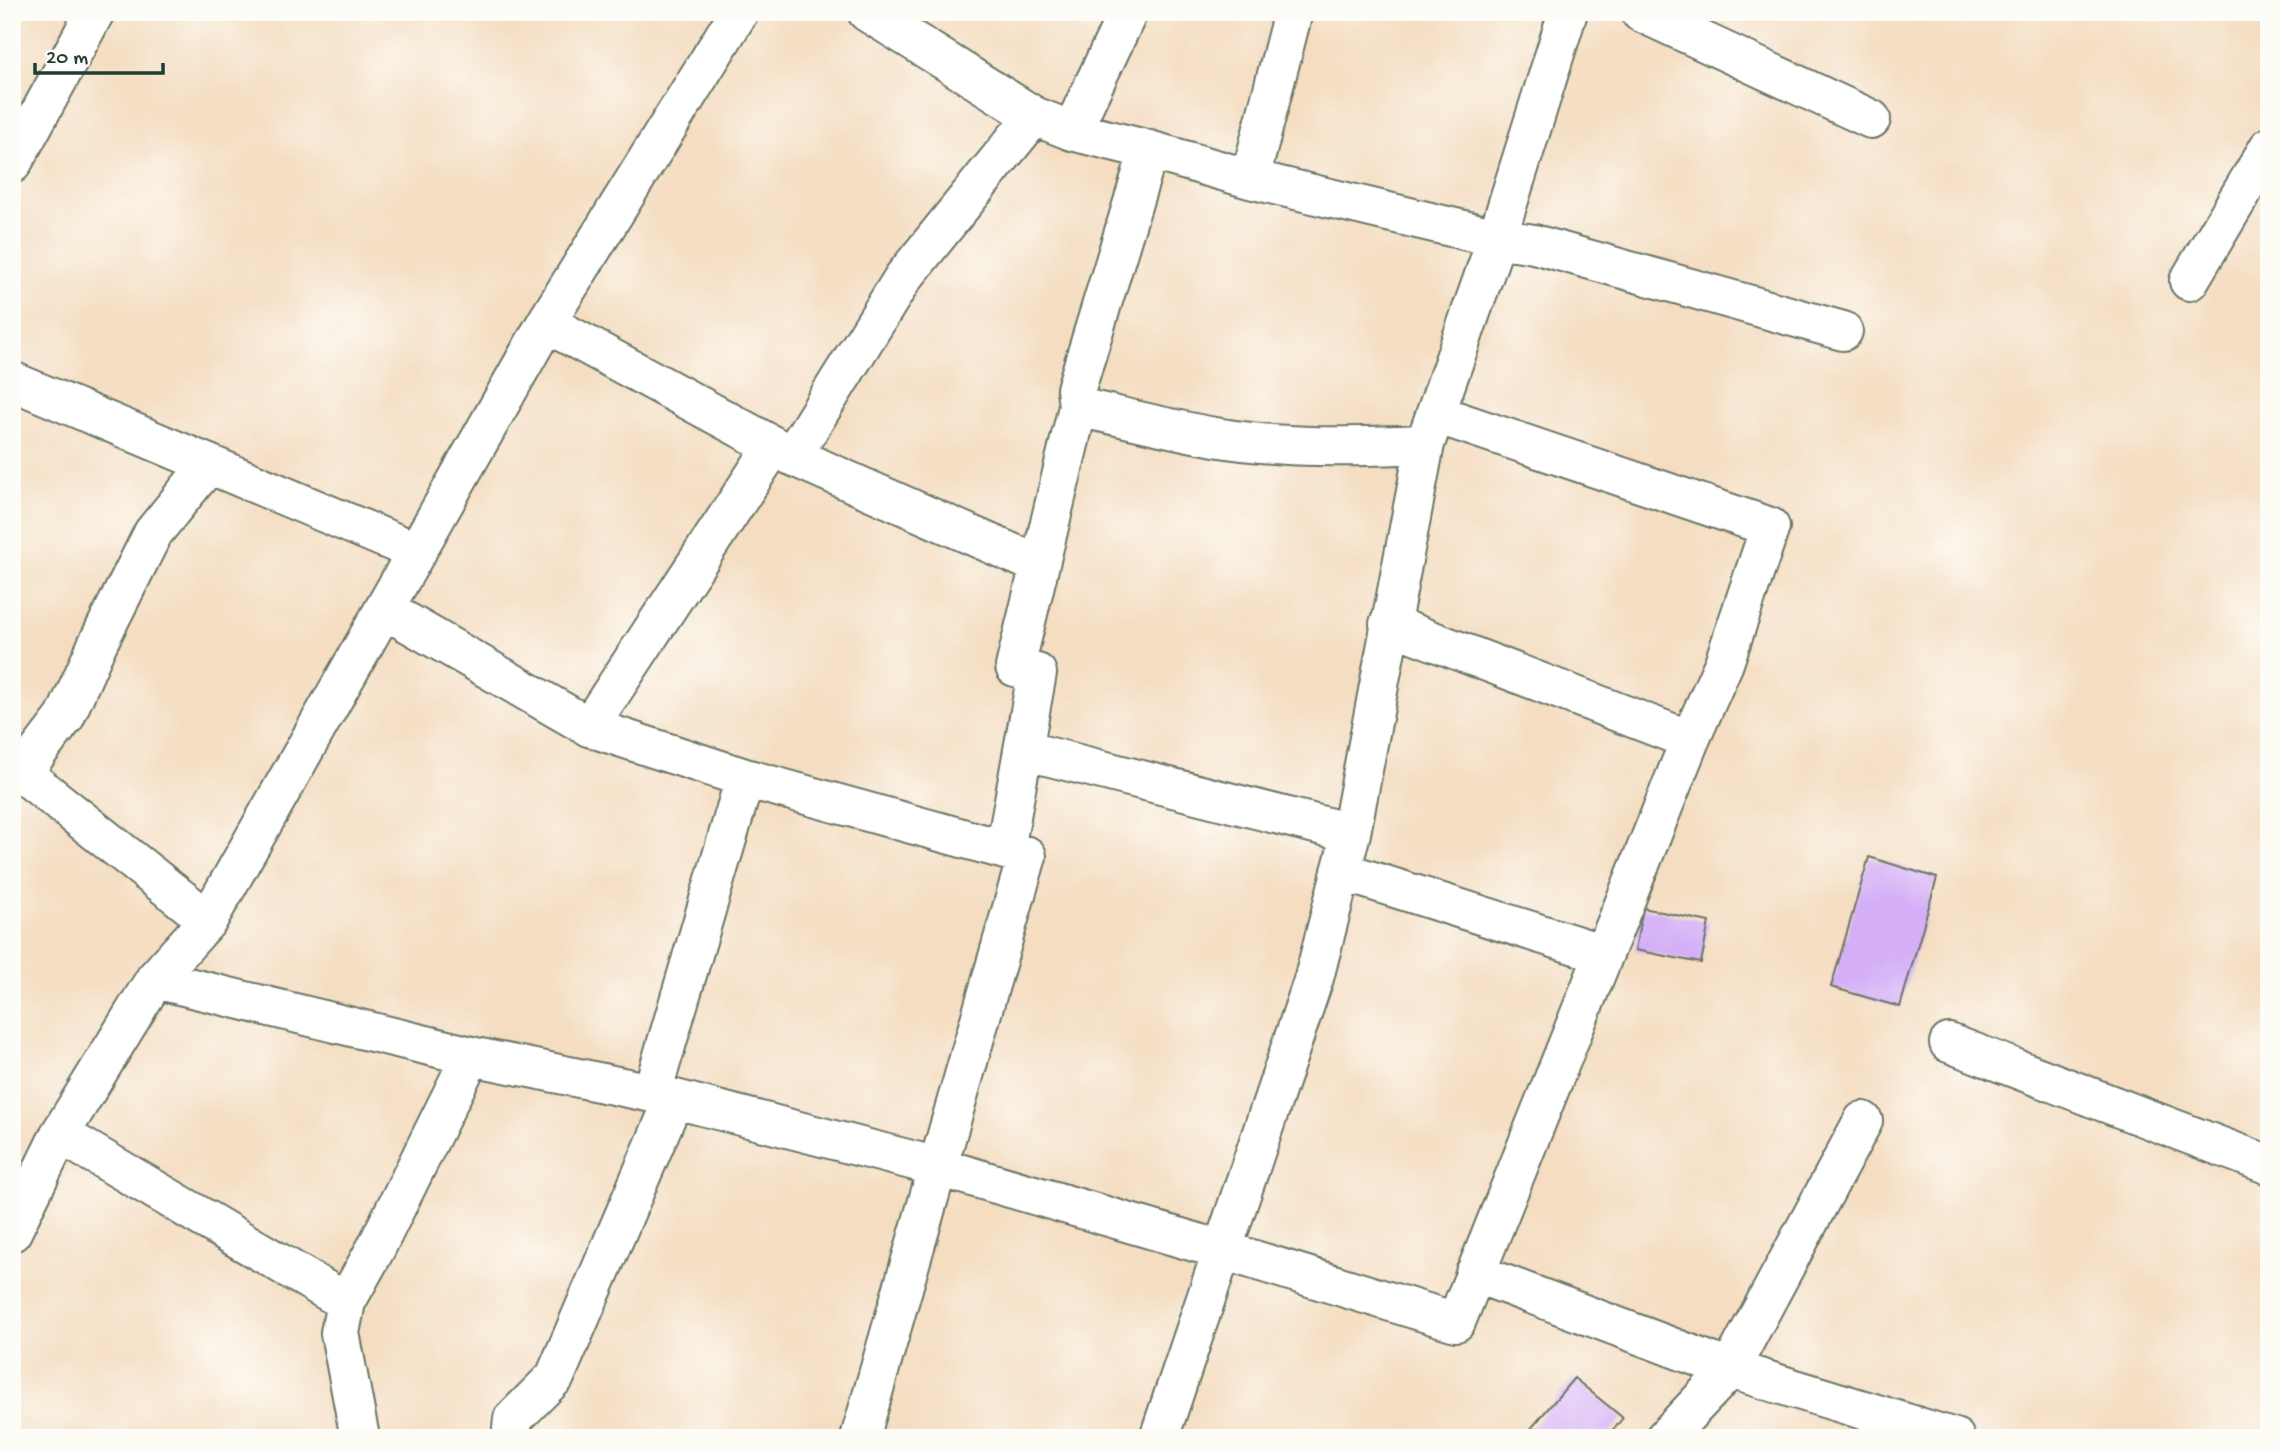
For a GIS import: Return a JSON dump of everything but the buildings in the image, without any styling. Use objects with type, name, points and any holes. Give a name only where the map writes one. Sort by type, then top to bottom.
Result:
[{"type":"street","points":[[12,164],[95,12]]},
{"type":"street","points":[[12,1232],[60,1134],[155,979],[208,920],[546,323],[739,12]]},
{"type":"street","points":[[867,12],[1034,116],[1072,131],[1149,150],[1250,180],[1497,238],[1534,244],[1843,331]]},
{"type":"street","points":[[1072,131],[1128,12]]},
{"type":"street","points":[[1250,180],[1293,12]]},
{"type":"street","points":[[1159,1438],[1314,978],[1351,833],[1389,624],[1430,429],[1497,238],[1568,12]]},
{"type":"street","points":[[1640,12],[1871,118]]},
{"type":"street","points":[[589,727],[903,278],[1034,116]]},
{"type":"street","points":[[2189,281],[2269,147]]},
{"type":"street","points":[[1005,850],[1037,673],[1015,667],[1078,407],[1076,389],[1149,150]]},
{"type":"street","points":[[546,323],[782,452],[1039,565]]},
{"type":"street","points":[[12,381],[416,552]]},
{"type":"street","points":[[155,979],[471,1056],[663,1096],[938,1167],[1457,1322],[1690,740],[1724,663],[1770,527],[1430,429],[1360,447],[1268,443],[1215,437],[1078,407]]},
{"type":"street","points":[[208,920],[17,769],[65,717],[97,645],[153,533],[209,464]]},
{"type":"street","points":[[384,609],[589,727],[745,778],[1027,856],[860,1438]]},
{"type":"street","points":[[1389,624],[1690,740]]},
{"type":"street","points":[[1023,750],[1351,833]]},
{"type":"street","points":[[511,1438],[513,1419],[555,1377],[663,1096],[745,778]]},
{"type":"street","points":[[1341,871],[1604,954]]},
{"type":"street","points":[[1949,1043],[2269,1165]]},
{"type":"street","points":[[360,1438],[340,1333],[346,1302],[376,1248],[471,1056]]},
{"type":"street","points":[[1665,1438],[1730,1369],[1863,1121]]},
{"type":"street","points":[[60,1134],[346,1302]]},
{"type":"street","points":[[1475,1273],[1730,1369],[1955,1438]]}]
